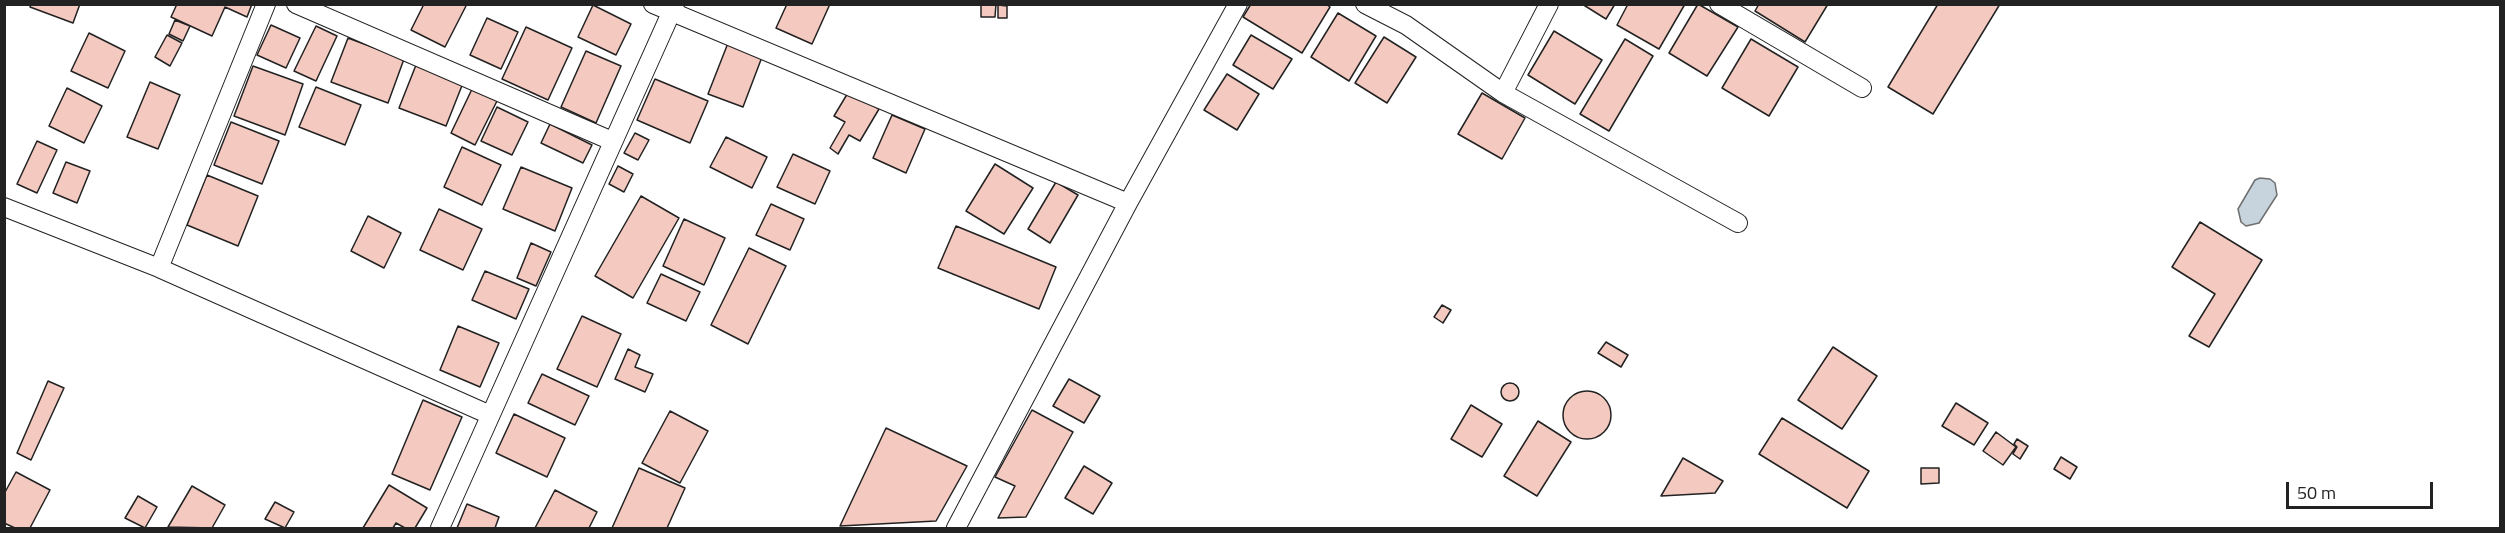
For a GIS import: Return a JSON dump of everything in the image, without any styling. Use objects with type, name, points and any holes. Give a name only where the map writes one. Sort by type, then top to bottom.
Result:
[{"type":"street","points":[[159,268],[266,4]]},
{"type":"street","points":[[296,4],[612,141]]},
{"type":"street","points":[[653,4],[673,9],[1128,203]]},
{"type":"street","points":[[956,528],[1128,203],[1238,4]]},
{"type":"street","points":[[1365,4],[1406,25],[1503,93],[1738,223]]},
{"type":"street","points":[[1503,93],[1549,4]]},
{"type":"street","points":[[1719,4],[1862,88]]},
{"type":"street","points":[[440,528],[673,9]]},
{"type":"street","points":[[4,207],[159,268],[490,415]]},
{"type":"shaded area","points":[[2270,179],[2275,183],[2277,195],[2259,223],[2246,226],[2241,222],[2238,209],[2255,180]]},
{"type":"building","points":[[31,4],[80,4],[73,23],[30,7]]},
{"type":"building","points":[[177,4],[252,4],[247,17],[225,7],[212,36],[171,17]]},
{"type":"building","points":[[424,4],[467,4],[445,47],[411,30]]},
{"type":"building","points":[[787,4],[830,4],[812,44],[776,28]]},
{"type":"building","points":[[981,4],[996,4],[995,17],[981,17]]},
{"type":"building","points":[[1251,4],[1326,4],[1330,7],[1302,53],[1243,17]]},
{"type":"building","points":[[1582,4],[1615,4],[1606,19]]},
{"type":"building","points":[[1628,4],[1685,4],[1659,49],[1617,25]]},
{"type":"building","points":[[1698,4],[1738,27],[1707,76],[1669,53]]},
{"type":"building","points":[[1759,4],[1828,4],[1805,42],[1755,11]]},
{"type":"building","points":[[1938,4],[2000,4],[1933,114],[1888,87]]},
{"type":"building","points":[[593,5],[631,24],[616,55],[578,37]]},
{"type":"building","points":[[998,5],[1007,6],[1007,18],[998,18]]},
{"type":"building","points":[[1338,13],[1376,36],[1349,81],[1311,57]]},
{"type":"building","points":[[487,18],[518,32],[501,69],[470,55]]},
{"type":"building","points":[[175,20],[190,26],[183,41],[169,34]]},
{"type":"building","points":[[271,25],[300,38],[286,68],[257,55]]},
{"type":"building","points":[[316,26],[337,36],[316,81],[294,71]]},
{"type":"building","points":[[526,27],[572,48],[548,100],[502,79]]},
{"type":"building","points":[[1554,31],[1602,60],[1575,104],[1528,75]]},
{"type":"building","points":[[89,33],[125,51],[108,88],[71,71]]},
{"type":"building","points":[[167,35],[182,43],[170,66],[155,57]]},
{"type":"building","points":[[1251,35],[1292,59],[1273,89],[1233,65]]},
{"type":"building","points":[[1384,37],[1416,57],[1387,103],[1355,83]]},
{"type":"building","points":[[348,38],[404,59],[388,103],[331,82]]},
{"type":"building","points":[[1625,39],[1653,56],[1609,131],[1580,114]]},
{"type":"building","points":[[1751,39],[1798,67],[1769,116],[1722,88]]},
{"type":"building","points":[[728,43],[762,57],[743,107],[708,94]]},
{"type":"building","points":[[586,51],[621,66],[596,123],[561,107]]},
{"type":"building","points":[[416,65],[463,83],[446,126],[399,108]]},
{"type":"building","points":[[253,66],[303,84],[285,135],[234,116]]},
{"type":"building","points":[[1227,74],[1259,94],[1237,130],[1204,110]]},
{"type":"building","points":[[655,79],[708,101],[690,143],[637,120]]},
{"type":"building","points":[[150,82],[180,95],[158,149],[127,137]]},
{"type":"building","points":[[316,87],[361,105],[345,145],[299,127]]},
{"type":"building","points":[[473,87],[498,99],[475,145],[451,133]]},
{"type":"building","points":[[67,88],[102,106],[84,143],[49,126]]},
{"type":"building","points":[[849,91],[879,109],[860,141],[849,135],[838,154],[830,148],[845,122],[834,116]]},
{"type":"building","points":[[1482,93],[1525,118],[1502,159],[1458,134]]},
{"type":"building","points":[[497,107],[528,122],[512,155],[481,141]]},
{"type":"building","points":[[892,115],[925,129],[906,173],[873,158]]},
{"type":"building","points":[[231,122],[279,141],[262,184],[214,165]]},
{"type":"building","points":[[550,124],[592,145],[583,163],[541,143]]},
{"type":"building","points":[[635,133],[649,140],[638,160],[624,153]]},
{"type":"building","points":[[726,137],[767,157],[752,188],[710,167]]},
{"type":"building","points":[[37,141],[57,150],[37,193],[17,184]]},
{"type":"building","points":[[462,147],[501,165],[482,205],[444,187]]},
{"type":"building","points":[[793,154],[830,171],[815,204],[777,187]]},
{"type":"building","points":[[66,162],[90,171],[77,203],[53,193]]},
{"type":"building","points":[[995,164],[1033,188],[1004,234],[966,211]]},
{"type":"building","points":[[618,166],[633,174],[624,192],[609,184]]},
{"type":"building","points":[[521,167],[572,188],[555,231],[503,209]]},
{"type":"building","points":[[207,175],[258,196],[238,246],[187,225]]},
{"type":"building","points":[[1056,182],[1078,195],[1050,243],[1028,229]]},
{"type":"building","points":[[641,196],[679,218],[633,298],[595,276]]},
{"type":"building","points":[[771,204],[804,219],[790,250],[756,235]]},
{"type":"building","points":[[439,209],[482,229],[463,270],[420,250]]},
{"type":"building","points":[[368,216],[401,233],[384,268],[351,251]]},
{"type":"building","points":[[684,219],[725,238],[704,285],[663,266]]},
{"type":"building","points":[[2200,222],[2262,260],[2209,347],[2189,336],[2215,294],[2172,267]]},
{"type":"building","points":[[956,226],[1056,267],[1039,309],[938,268]]},
{"type":"building","points":[[531,243],[551,252],[536,286],[517,278]]},
{"type":"building","points":[[749,248],[786,266],[748,344],[711,325]]},
{"type":"building","points":[[485,271],[529,289],[516,319],[472,300]]},
{"type":"building","points":[[661,274],[700,292],[686,321],[647,303]]},
{"type":"building","points":[[1442,305],[1451,310],[1443,323],[1434,317]]},
{"type":"building","points":[[582,316],[621,334],[597,387],[557,369]]},
{"type":"building","points":[[458,326],[499,343],[480,387],[440,370]]},
{"type":"building","points":[[1606,342],[1628,355],[1621,367],[1598,353]]},
{"type":"building","points":[[1833,347],[1877,376],[1842,429],[1798,400]]},
{"type":"building","points":[[628,349],[640,355],[635,367],[653,374],[645,392],[615,379]]},
{"type":"building","points":[[542,374],[589,396],[575,425],[528,403]]},
{"type":"building","points":[[1069,379],[1100,396],[1084,423],[1053,406]]},
{"type":"building","points":[[48,381],[64,388],[31,460],[17,453]]},
{"type":"building","points":[[1506,383],[1514,383],[1519,388],[1517,399],[1506,401],[1501,396],[1501,388]]},
{"type":"building","points":[[1582,391],[1592,391],[1607,401],[1611,415],[1610,424],[1601,435],[1592,439],[1582,439],[1567,429],[1563,420],[1563,410],[1573,395]]},
{"type":"building","points":[[423,400],[462,417],[430,490],[392,474]]},
{"type":"building","points":[[1956,403],[1988,423],[1974,445],[1942,426]]},
{"type":"building","points":[[1471,405],[1502,424],[1482,457],[1451,439]]},
{"type":"building","points":[[1032,410],[1073,432],[1026,517],[998,518],[1015,486],[995,477]]},
{"type":"building","points":[[670,411],[708,431],[680,483],[642,463]]},
{"type":"building","points":[[514,414],[565,438],[547,477],[496,453]]},
{"type":"building","points":[[1782,418],[1869,471],[1847,508],[1759,454]]},
{"type":"building","points":[[1538,421],[1571,442],[1537,496],[1504,476]]},
{"type":"building","points":[[886,428],[967,466],[936,521],[840,526]]},
{"type":"building","points":[[1996,432],[2016,447],[2003,465],[1983,451]]},
{"type":"building","points":[[2017,439],[2028,446],[2020,459],[2013,454],[2017,447],[2014,444]]},
{"type":"building","points":[[2061,457],[2077,467],[2070,479],[2054,469]]},
{"type":"building","points":[[1683,458],[1723,481],[1715,493],[1661,496]]},
{"type":"building","points":[[1084,466],[1112,483],[1093,514],[1065,498]]},
{"type":"building","points":[[639,468],[685,488],[667,528],[612,528]]},
{"type":"building","points":[[1921,468],[1939,468],[1939,483],[1921,484]]},
{"type":"building","points":[[16,472],[50,490],[30,528],[15,528],[4,523],[4,494]]},
{"type":"building","points":[[389,485],[427,508],[415,528],[405,528],[396,523],[393,528],[363,528]]},
{"type":"building","points":[[192,486],[225,505],[212,528],[168,527]]},
{"type":"building","points":[[555,490],[597,512],[589,528],[535,528]]},
{"type":"building","points":[[138,496],[157,507],[145,528],[125,518]]},
{"type":"building","points":[[275,502],[294,512],[285,528],[265,519]]},
{"type":"building","points":[[467,504],[499,517],[495,528],[457,528]]}]
